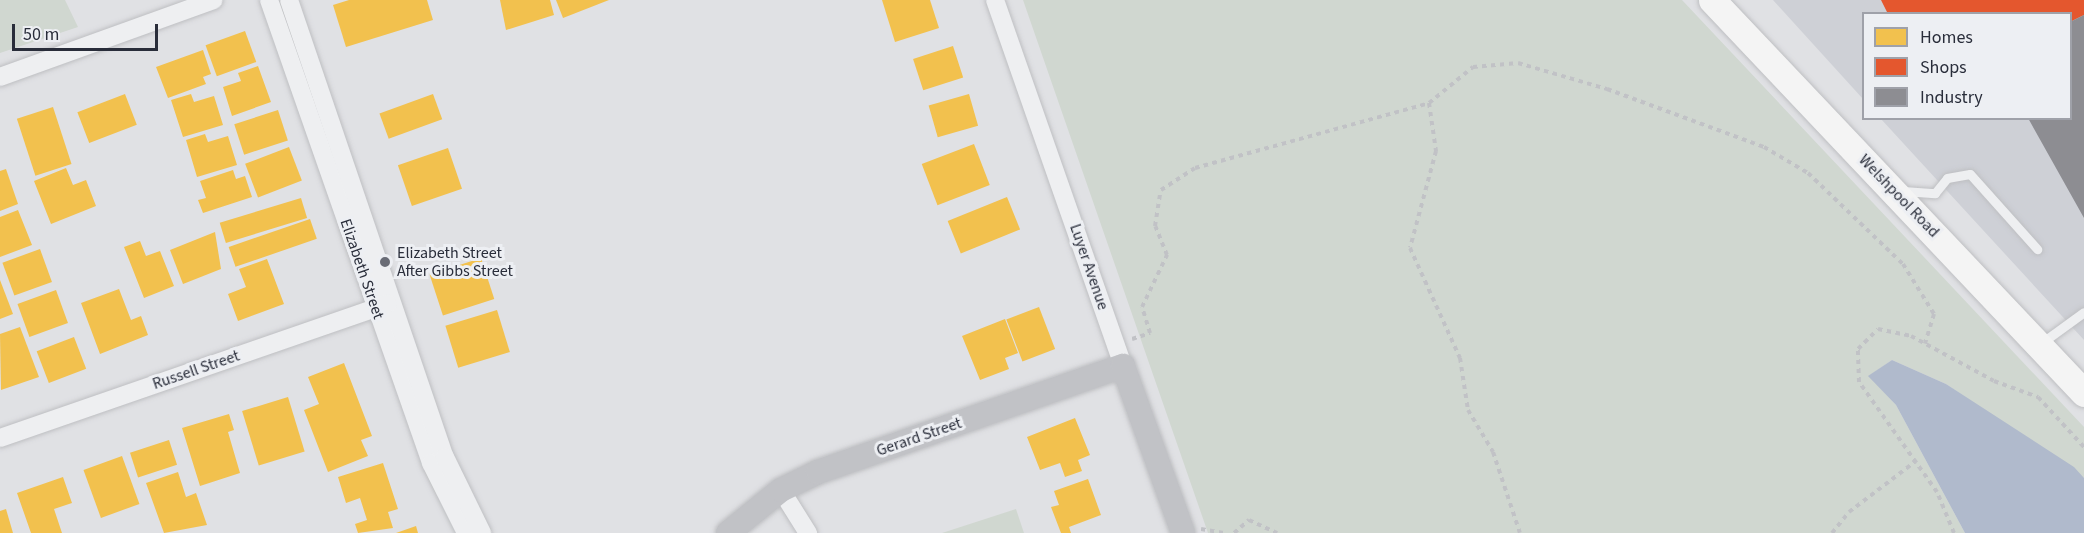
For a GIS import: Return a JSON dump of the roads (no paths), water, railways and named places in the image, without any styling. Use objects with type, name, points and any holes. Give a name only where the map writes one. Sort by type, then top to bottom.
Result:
[{"type":"main road","name":"Welshpool Road","points":[[1712,0],[2084,393]]},
{"type":"street","points":[[0,77],[214,0]]},
{"type":"street","name":"Elizabeth Street","points":[[269,0],[384,305],[446,457],[482,533]]},
{"type":"street","name":"Elizabeth Street","points":[[289,0],[431,464],[465,533]]},
{"type":"street","name":"Luyer Avenue","points":[[995,0],[1183,533]]},
{"type":"street","name":"Russell Street","points":[[0,438],[384,305]]},
{"type":"street","name":"Gerard Street","points":[[728,533],[781,490],[818,472],[1120,356]]},
{"type":"street","points":[[781,490],[808,533]]},
{"type":"lane","points":[[1893,190],[1925,195],[1956,173],[1970,174],[2037,249]]},
{"type":"lane","points":[[2039,345],[2084,312]]},
{"type":"water","points":[[1892,360],[1946,384],[2074,467],[2084,478],[2084,533],[1965,533],[1896,405],[1868,376]]},
{"type":"place","name":"Elizabeth Street After Gibbs Street","points":[[385,262]]}]
